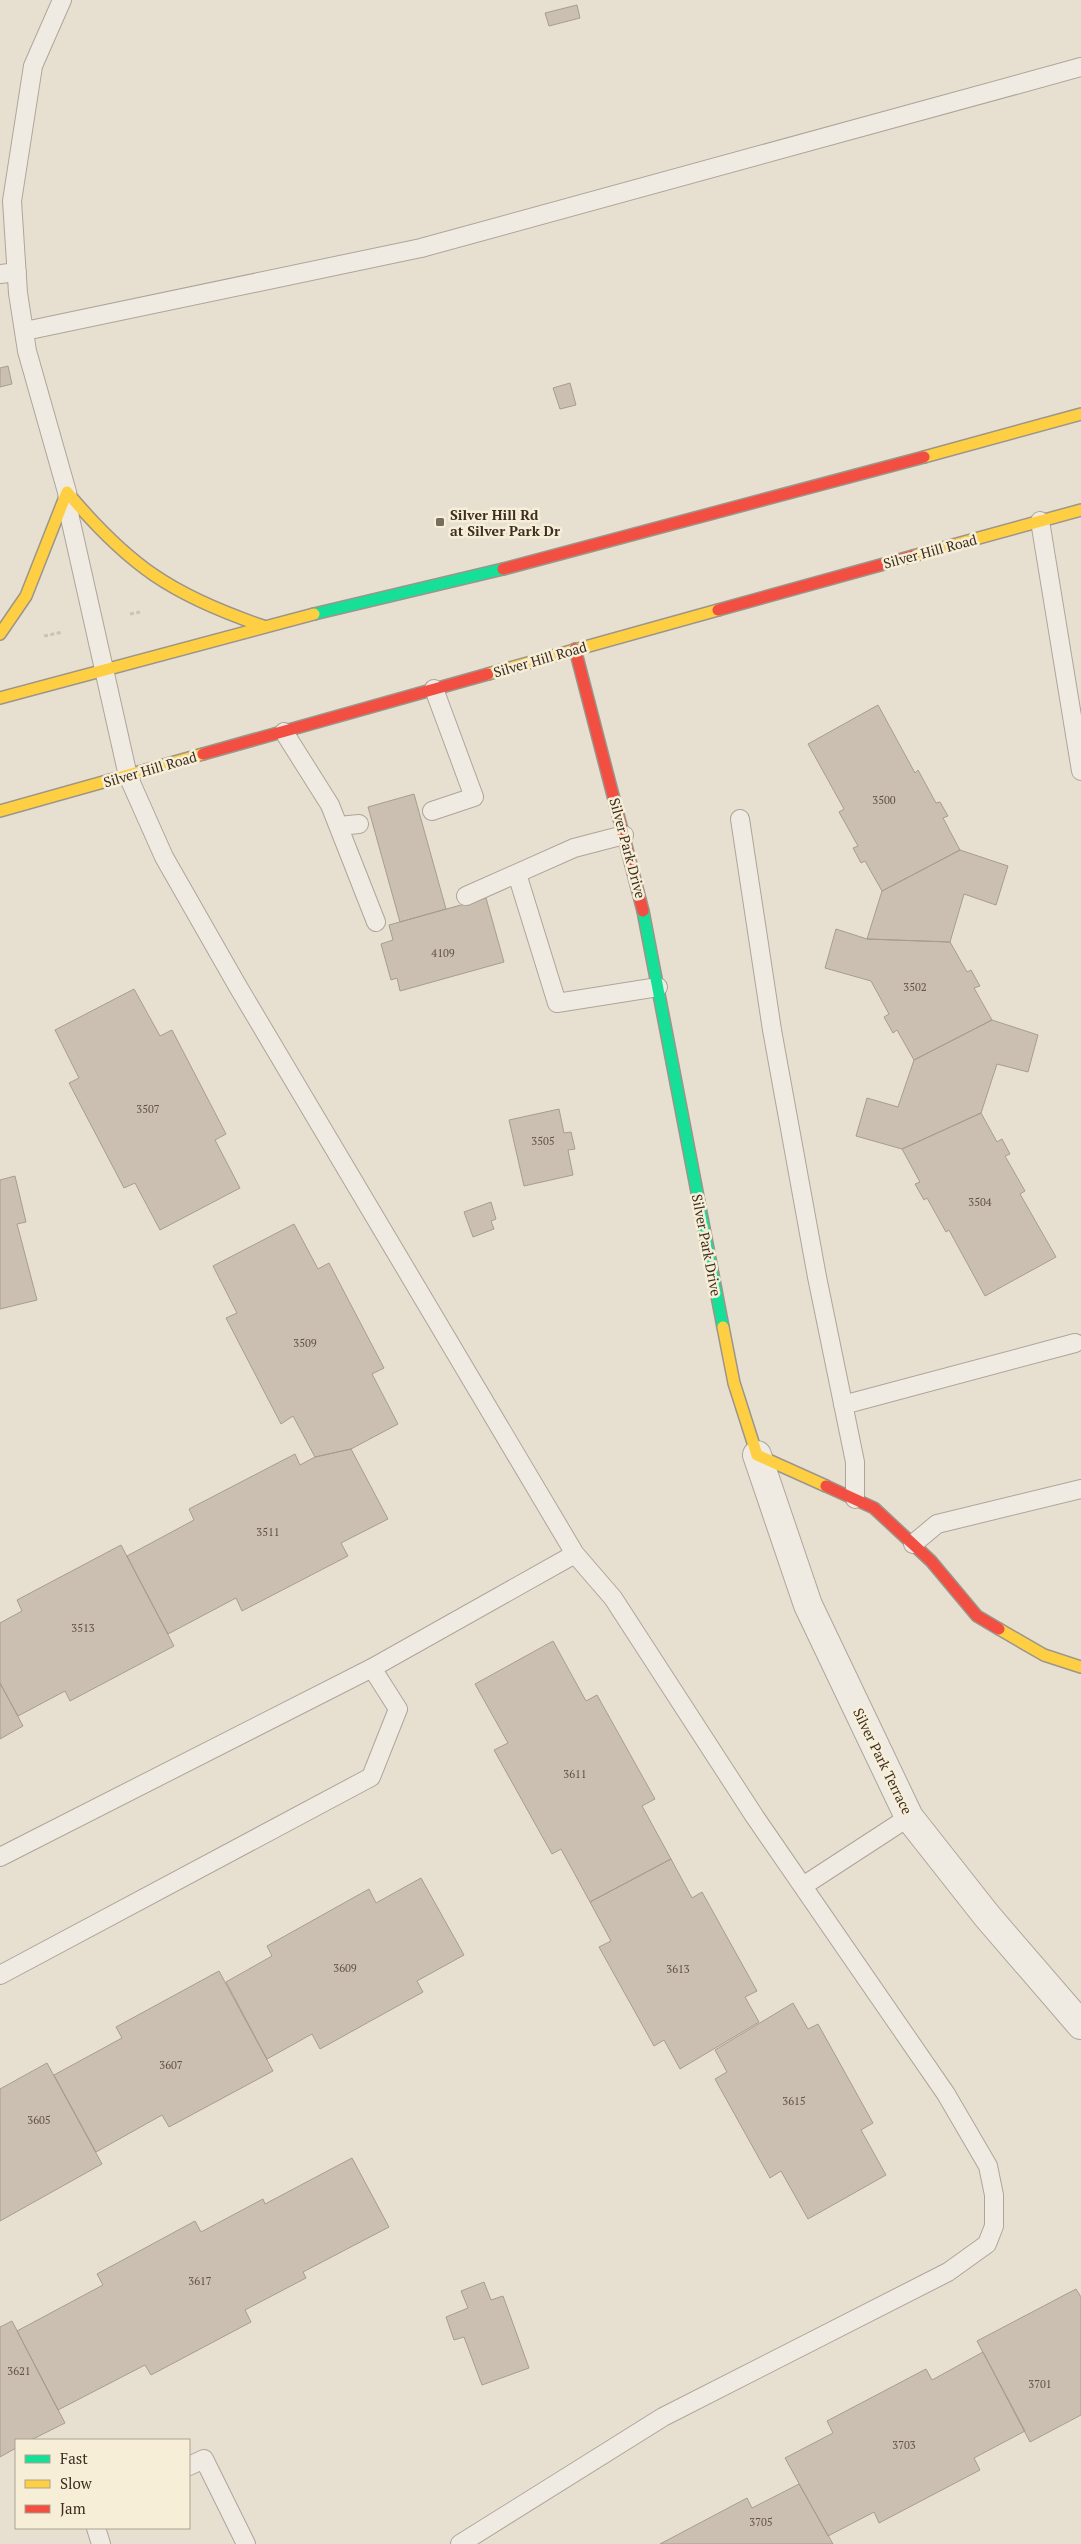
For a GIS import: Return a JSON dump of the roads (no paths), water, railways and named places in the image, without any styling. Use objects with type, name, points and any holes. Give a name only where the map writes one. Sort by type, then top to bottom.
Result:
[{"type":"main road","points":[[0,698],[263,626],[550,558],[1081,414]]},
{"type":"main road","points":[[67,492],[97,530],[133,563],[176,592],[217,611],[263,626]]},
{"type":"main road","points":[[0,634],[26,596],[67,492]]},
{"type":"main road","name":"Silver Hill Road","points":[[0,810],[1081,510]]},
{"type":"main road","name":"Silver Park Drive","points":[[575,649],[641,898],[734,1383],[757,1455]]},
{"type":"main road","points":[[757,1455],[874,1508],[931,1561],[977,1616],[1044,1655],[1081,1667]]},
{"type":"street","name":"Silver Park Terrace","points":[[757,1455],[808,1605],[910,1817],[987,1916],[1081,2025]]},
{"type":"lane","points":[[62,0],[33,66],[22,124],[12,201],[8,273],[25,331],[27,351],[67,492],[70,518],[128,776],[164,857],[237,984],[575,1554],[613,1598],[802,1886],[946,2094],[988,2166],[994,2195],[994,2226],[987,2244],[948,2272],[663,2417],[460,2544]]},
{"type":"lane","points":[[25,331],[421,248],[1081,67]]},
{"type":"lane","points":[[1040,521],[1081,771]]},
{"type":"lane","points":[[432,810],[474,797],[434,689]]},
{"type":"lane","points":[[284,732],[330,805],[376,922]]},
{"type":"lane","points":[[740,819],[772,1030],[817,1277],[855,1462],[855,1499]]},
{"type":"lane","points":[[339,826],[359,824]]},
{"type":"lane","points":[[466,896],[574,848],[624,835]]},
{"type":"lane","points":[[517,874],[557,1003],[658,987]]},
{"type":"lane","points":[[843,1405],[1075,1343]]},
{"type":"lane","points":[[913,1544],[938,1524],[1081,1489]]},
{"type":"lane","points":[[0,1857],[372,1668],[575,1554]]},
{"type":"lane","points":[[0,1975],[371,1777],[398,1709],[372,1668]]},
{"type":"lane","points":[[802,1886],[910,1817]]},
{"type":"lane","points":[[190,2466],[204,2459],[246,2544]]},
{"type":"lane","points":[[96,2529],[101,2544]]},
{"type":"place","name":"Silver Hill Rd at Silver Park Dr","points":[[440,522]]}]
